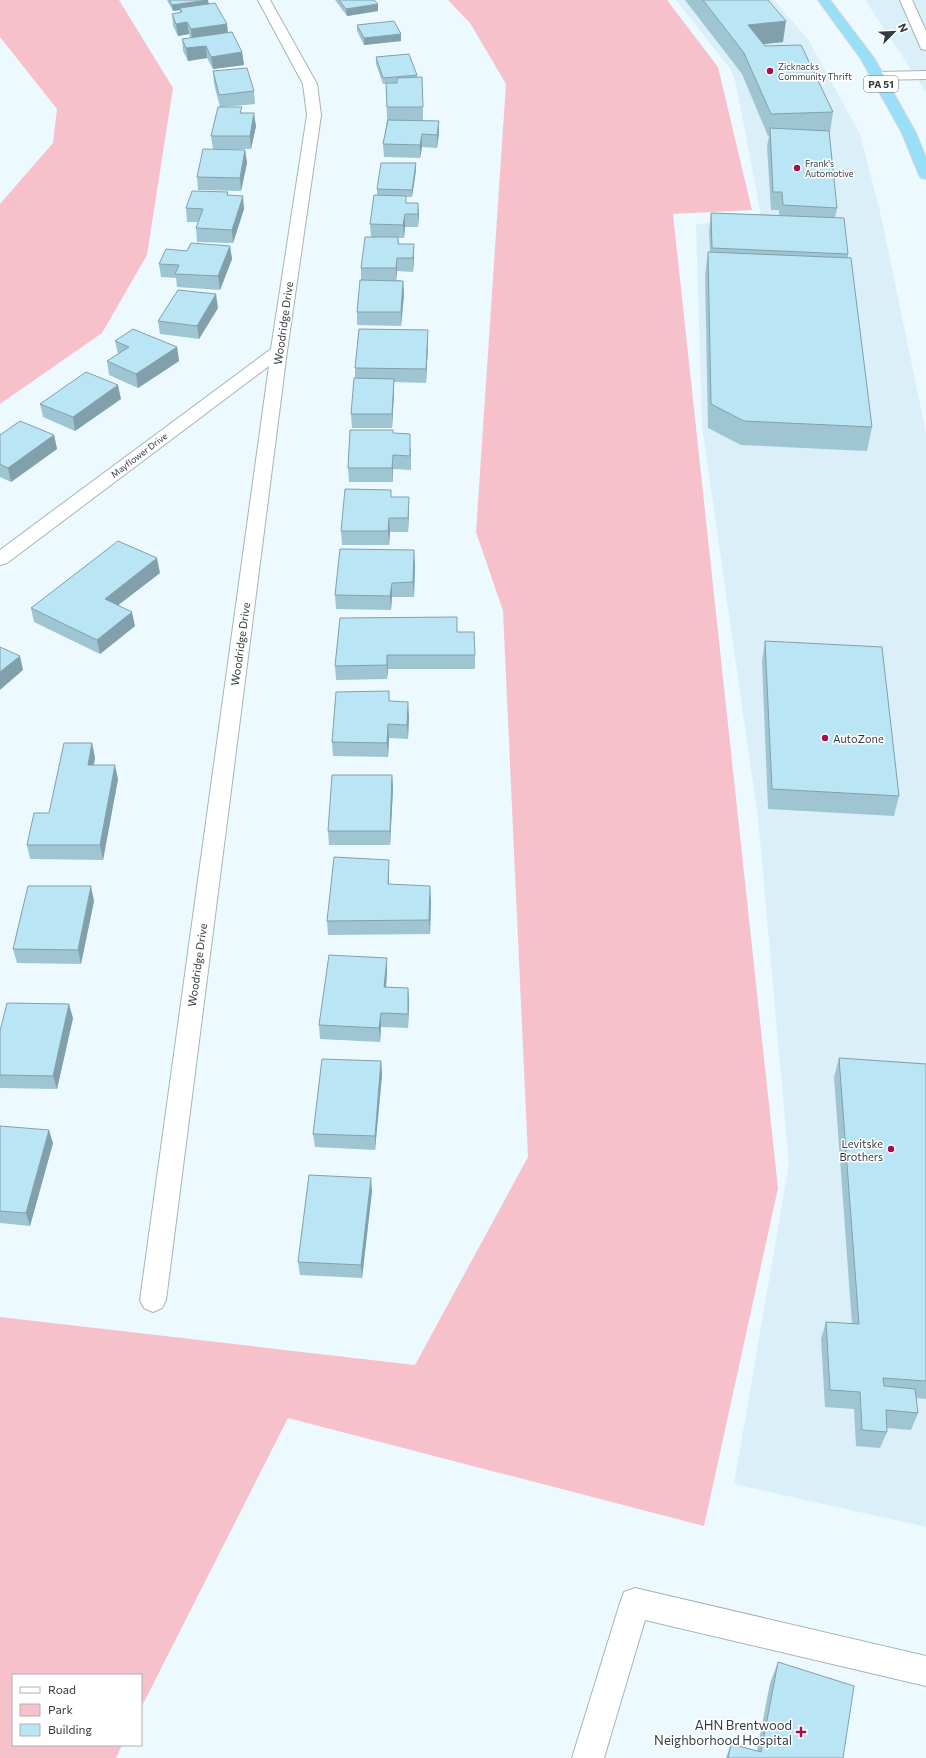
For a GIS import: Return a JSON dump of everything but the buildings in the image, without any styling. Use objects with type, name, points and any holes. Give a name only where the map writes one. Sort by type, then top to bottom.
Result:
[{"type":"highway","name":"PA 51","points":[[824,0],[867,58],[909,133],[926,175]]},
{"type":"street","name":"Woodridge Drive","points":[[153,1300],[279,351],[314,115],[310,84],[264,0]]},
{"type":"street","points":[[906,0],[926,46]]},
{"type":"street","points":[[877,76],[926,75]]},
{"type":"street","name":"Mayflower Drive","points":[[0,559],[279,351]]},
{"type":"street","points":[[588,1758],[635,1603],[926,1671]]},
{"type":"shaded area","points":[[676,0],[774,0],[809,41],[860,134],[882,220],[926,433],[926,1527],[734,1484],[789,1164],[758,818],[702,426],[696,224],[762,221],[736,84],[731,70]]},
{"type":"shaded area","points":[[865,0],[926,0],[926,92]]},
{"type":"green space","points":[[0,0],[119,0],[173,88],[147,255],[102,333],[0,404],[0,204],[53,143],[57,109],[0,37]]},
{"type":"green space","points":[[448,0],[667,0],[718,67],[752,210],[673,214],[778,1188],[704,1526],[288,1418],[142,1706],[142,1674],[12,1674],[12,1746],[122,1746],[116,1758],[0,1758],[0,1317],[415,1365],[528,1157],[503,611],[476,532],[506,84],[470,23]]},
{"type":"place","name":"Zicknacks Community Thrift","points":[[770,71]]},
{"type":"place","name":"Frank's Automotive","points":[[797,168]]},
{"type":"place","name":"AutoZone","points":[[825,738]]},
{"type":"place","name":"Levitske Brothers","points":[[891,1149]]},
{"type":"place","name":"AHN Brentwood Neighborhood Hospital","points":[[801,1732]]}]
